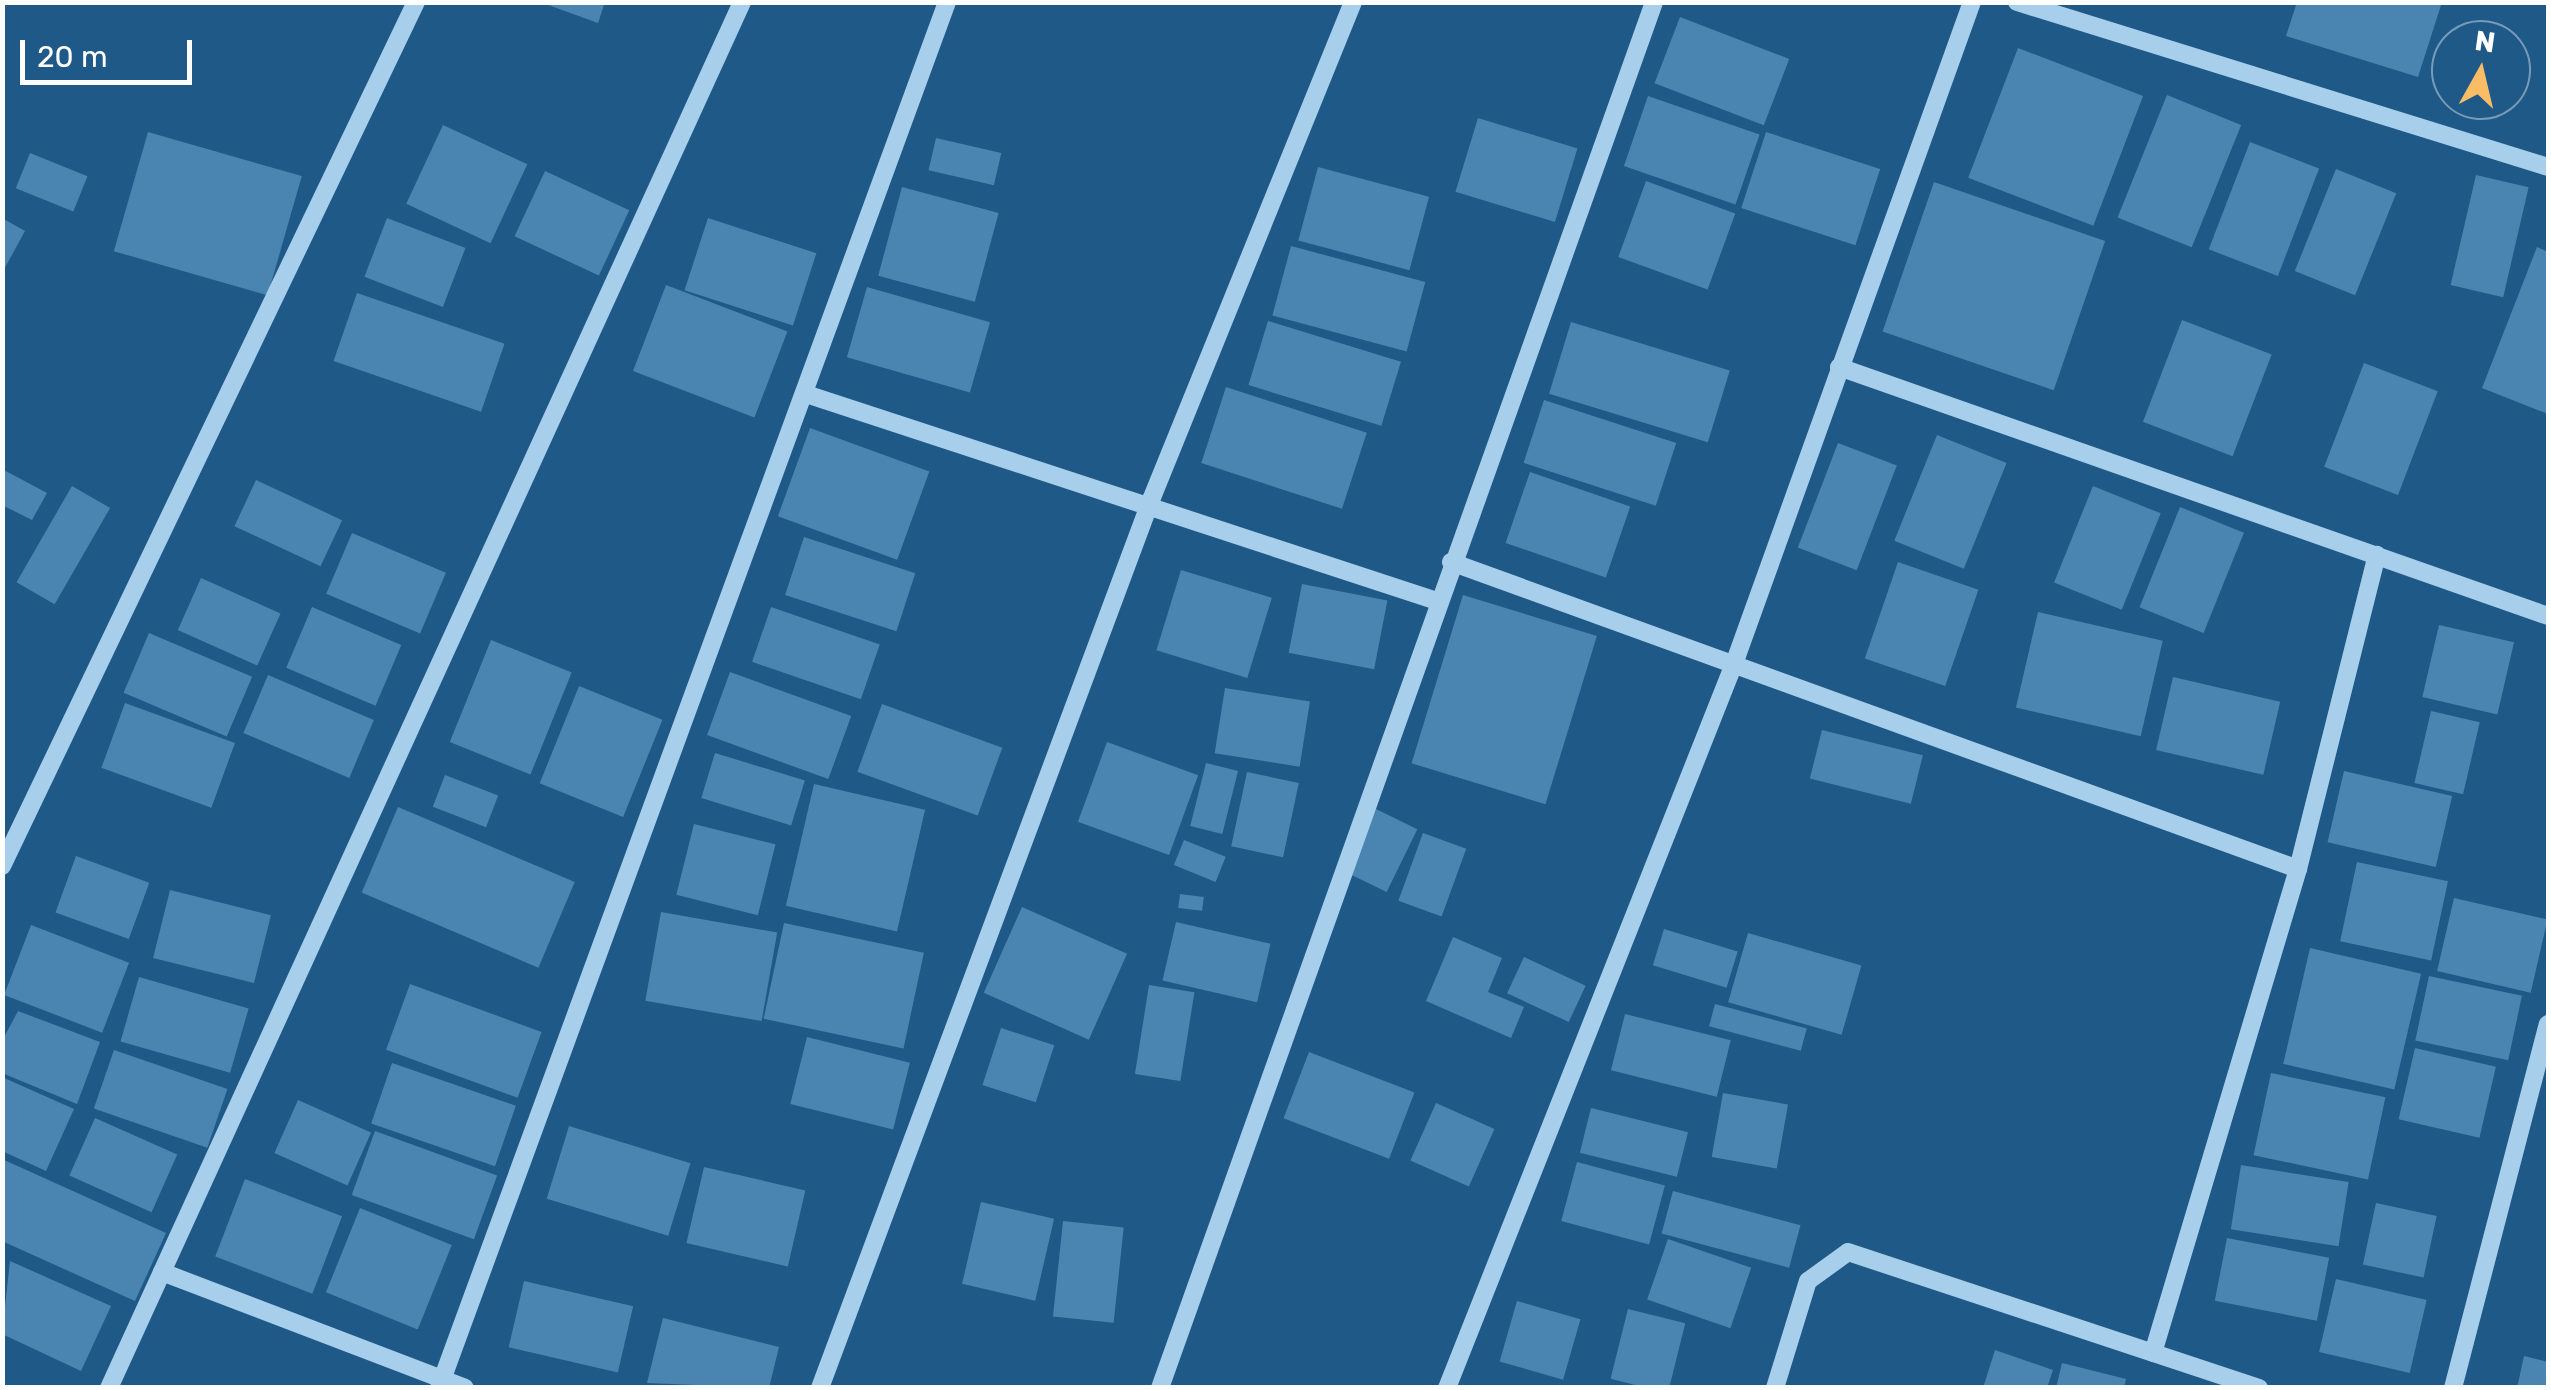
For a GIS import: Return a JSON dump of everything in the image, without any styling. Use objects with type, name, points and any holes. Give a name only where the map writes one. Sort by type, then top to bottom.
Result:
[{"type":"street","points":[[2,866],[416,2]]},
{"type":"street","points":[[109,1388],[742,2]]},
{"type":"street","points":[[441,1384],[947,2]]},
{"type":"street","points":[[820,1388],[1151,500],[1353,2]]},
{"type":"street","points":[[1160,1388],[1437,600],[1654,2]]},
{"type":"street","points":[[1447,1388],[1734,664],[1972,2]]},
{"type":"street","points":[[2017,2],[2548,167]]},
{"type":"street","points":[[1839,367],[2548,616]]},
{"type":"street","points":[[806,394],[1151,500],[1437,600]]},
{"type":"street","points":[[2152,1352],[2298,869],[2378,556]]},
{"type":"street","points":[[1451,562],[2298,869]]},
{"type":"street","points":[[2453,1388],[2548,1024]]},
{"type":"street","points":[[1775,1388],[1808,1281],[1848,1252],[2259,1388]]},
{"type":"street","points":[[162,1272],[441,1384],[465,1388]]},
{"type":"building","points":[[540,2],[605,2],[598,23]]},
{"type":"building","points":[[2297,2],[2442,2],[2436,20],[2431,20],[2431,36],[2418,77],[2286,36]]},
{"type":"building","points":[[1680,17],[1789,59],[1764,125],[1655,83]]},
{"type":"building","points":[[2018,48],[2143,96],[2093,226],[1968,178]]},
{"type":"building","points":[[2167,95],[2241,125],[2192,247],[2118,217]]},
{"type":"building","points":[[1648,96],[1760,134],[1735,204],[1624,166]]},
{"type":"building","points":[[1478,118],[1577,148],[1555,222],[1455,192]]},
{"type":"building","points":[[443,125],[527,164],[491,243],[406,204]]},
{"type":"building","points":[[148,132],[302,176],[268,295],[114,251]]},
{"type":"building","points":[[1766,132],[1880,169],[1855,245],[1741,208]]},
{"type":"building","points":[[936,138],[1001,153],[994,185],[929,170]]},
{"type":"building","points":[[2250,142],[2319,169],[2278,276],[2209,249]]},
{"type":"building","points":[[30,153],[87,176],[73,211],[16,188]]},
{"type":"building","points":[[1318,167],[1429,197],[1409,270],[1298,240]]},
{"type":"building","points":[[2336,169],[2396,193],[2355,295],[2295,271]]},
{"type":"building","points":[[545,171],[629,210],[599,276],[515,236]]},
{"type":"building","points":[[2476,175],[2529,187],[2503,297],[2451,285]]},
{"type":"building","points":[[1646,181],[1735,213],[1708,290],[1618,257]]},
{"type":"building","points":[[1934,182],[2105,241],[2054,390],[1883,331]]},
{"type":"building","points":[[902,187],[999,213],[975,302],[878,276]]},
{"type":"building","points":[[2,218],[25,231],[2,273]]},
{"type":"building","points":[[387,218],[465,248],[443,307],[364,277]]},
{"type":"building","points":[[708,218],[816,253],[793,326],[685,290]]},
{"type":"building","points":[[1291,246],[1425,282],[1407,352],[1272,316]]},
{"type":"building","points":[[2537,247],[2548,252],[2548,414],[2482,388]]},
{"type":"building","points":[[666,285],[787,332],[754,417],[633,371]]},
{"type":"building","points":[[867,287],[990,322],[970,392],[847,357]]},
{"type":"building","points":[[357,293],[505,344],[481,412],[334,361]]},
{"type":"building","points":[[2182,320],[2272,354],[2233,456],[2143,422]]},
{"type":"building","points":[[1268,321],[1401,362],[1381,426],[1248,385]]},
{"type":"building","points":[[1571,322],[1730,371],[1708,442],[1549,394]]},
{"type":"building","points":[[2364,363],[2438,391],[2398,495],[2324,467]]},
{"type":"building","points":[[1226,387],[1367,433],[1342,509],[1201,463]]},
{"type":"building","points":[[1544,400],[1676,443],[1656,506],[1524,463]]},
{"type":"building","points":[[810,428],[929,471],[897,560],[778,516]]},
{"type":"building","points":[[1937,435],[2007,463],[1964,569],[1894,541]]},
{"type":"building","points":[[1838,443],[1897,466],[1857,570],[1798,548]]},
{"type":"building","points":[[2,469],[47,493],[32,520],[2,505]]},
{"type":"building","points":[[1530,472],[1630,507],[1606,577],[1506,543]]},
{"type":"building","points":[[256,480],[342,520],[321,566],[234,526]]},
{"type":"building","points":[[72,486],[110,508],[55,604],[17,582]]},
{"type":"building","points":[[2093,486],[2161,513],[2122,610],[2054,582]]},
{"type":"building","points":[[2180,507],[2244,533],[2204,633],[2140,607]]},
{"type":"building","points":[[352,533],[446,573],[420,634],[326,594]]},
{"type":"building","points":[[804,537],[915,573],[896,631],[785,595]]},
{"type":"building","points":[[1898,562],[1978,590],[1945,686],[1865,658]]},
{"type":"building","points":[[1181,570],[1272,598],[1247,678],[1156,650]]},
{"type":"building","points":[[201,578],[280,613],[257,665],[178,630]]},
{"type":"building","points":[[1302,584],[1387,601],[1374,669],[1289,653]]},
{"type":"building","points":[[1463,595],[1597,636],[1545,804],[1412,763]]},
{"type":"building","points":[[312,607],[401,645],[376,706],[286,668]]},
{"type":"building","points":[[771,607],[880,644],[861,699],[752,662]]},
{"type":"building","points":[[2038,612],[2163,641],[2141,736],[2016,707]]},
{"type":"building","points":[[2439,625],[2514,642],[2497,714],[2422,697]]},
{"type":"building","points":[[149,633],[252,677],[227,737],[124,693]]},
{"type":"building","points":[[491,640],[572,673],[530,775],[450,742]]},
{"type":"building","points":[[730,672],[851,716],[828,779],[707,735]]},
{"type":"building","points":[[268,675],[374,720],[349,778],[243,733]]},
{"type":"building","points":[[2173,677],[2280,702],[2263,775],[2156,750]]},
{"type":"building","points":[[579,686],[662,720],[623,817],[540,783]]},
{"type":"building","points":[[1225,688],[1310,701],[1300,767],[1215,753]]},
{"type":"building","points":[[125,703],[235,743],[211,808],[101,768]]},
{"type":"building","points":[[882,704],[1002,748],[978,815],[857,772]]},
{"type":"building","points":[[2431,711],[2480,722],[2463,794],[2414,783]]},
{"type":"building","points":[[1822,730],[1923,755],[1911,804],[1810,779]]},
{"type":"building","points":[[1107,742],[1198,775],[1169,855],[1078,822]]},
{"type":"building","points":[[715,753],[805,780],[791,825],[701,798]]},
{"type":"building","points":[[1206,763],[1238,771],[1222,834],[1190,826]]},
{"type":"building","points":[[2344,771],[2452,796],[2436,867],[2328,842]]},
{"type":"building","points":[[1247,772],[1299,783],[1283,857],[1231,846]]},
{"type":"building","points":[[445,775],[498,795],[486,827],[433,807]]},
{"type":"building","points":[[814,784],[925,810],[897,931],[786,906]]},
{"type":"building","points":[[398,807],[575,882],[538,968],[362,893]]},
{"type":"building","points":[[1376,809],[1417,829],[1387,892],[1345,872]]},
{"type":"building","points":[[694,824],[776,844],[758,915],[676,895]]},
{"type":"building","points":[[1423,833],[1466,849],[1442,916],[1398,901]]},
{"type":"building","points":[[1184,840],[1226,857],[1216,882],[1174,865]]},
{"type":"building","points":[[76,856],[149,883],[129,939],[55,912]]},
{"type":"building","points":[[2357,862],[2448,881],[2431,961],[2340,941]]},
{"type":"building","points":[[170,890],[271,915],[254,983],[153,958]]},
{"type":"building","points":[[1180,894],[1204,897],[1202,911],[1178,908]]},
{"type":"building","points":[[2454,898],[2548,920],[2531,993],[2437,971]]},
{"type":"building","points":[[1022,907],[1127,954],[1089,1040],[984,993]]},
{"type":"building","points":[[661,912],[777,932],[762,1021],[645,1001]]},
{"type":"building","points":[[1176,922],[1271,944],[1257,1002],[1163,980]]},
{"type":"building","points":[[784,923],[924,953],[903,1049],[764,1019]]},
{"type":"building","points":[[31,925],[129,963],[102,1033],[4,995]]},
{"type":"building","points":[[1664,929],[1738,952],[1727,988],[1653,965]]},
{"type":"building","points":[[1748,933],[1861,966],[1842,1035],[1728,1002]]},
{"type":"building","points":[[1453,937],[1502,958],[1488,992],[1524,1007],[1511,1038],[1426,1001]]},
{"type":"building","points":[[2310,948],[2421,974],[2394,1090],[2283,1064]]},
{"type":"building","points":[[1524,957],[1586,986],[1569,1022],[1507,993]]},
{"type":"building","points":[[2429,976],[2522,996],[2508,1060],[2415,1041]]},
{"type":"building","points":[[139,977],[249,1008],[230,1073],[121,1041]]},
{"type":"building","points":[[410,984],[542,1032],[518,1098],[386,1050]]},
{"type":"building","points":[[1149,985],[1194,992],[1180,1081],[1135,1074]]},
{"type":"building","points":[[1715,1004],[1807,1029],[1801,1051],[1709,1026]]},
{"type":"building","points":[[18,1011],[100,1042],[77,1104],[2,1073],[2,1041]]},
{"type":"building","points":[[1625,1014],[1731,1040],[1717,1097],[1611,1070]]},
{"type":"building","points":[[1001,1028],[1054,1045],[1036,1102],[982,1085]]},
{"type":"building","points":[[807,1037],[910,1063],[893,1130],[790,1104]]},
{"type":"building","points":[[2415,1048],[2496,1067],[2479,1138],[2399,1119]]},
{"type":"building","points":[[114,1050],[227,1089],[207,1148],[94,1109]]},
{"type":"building","points":[[1309,1052],[1414,1092],[1389,1159],[1284,1118]]},
{"type":"building","points":[[392,1063],[516,1106],[495,1166],[371,1124]]},
{"type":"building","points":[[2271,1073],[2385,1097],[2368,1179],[2254,1155]]},
{"type":"building","points":[[2,1077],[74,1109],[46,1171],[2,1151]]},
{"type":"building","points":[[1723,1093],[1788,1104],[1777,1168],[1712,1157]]},
{"type":"building","points":[[298,1100],[371,1133],[347,1186],[274,1153]]},
{"type":"building","points":[[1436,1103],[1494,1129],[1469,1187],[1410,1161]]},
{"type":"building","points":[[1591,1108],[1688,1132],[1677,1177],[1580,1153]]},
{"type":"building","points":[[95,1118],[177,1155],[152,1212],[69,1176]]},
{"type":"building","points":[[569,1126],[690,1163],[668,1236],[547,1199]]},
{"type":"building","points":[[375,1131],[497,1175],[474,1239],[352,1195]]},
{"type":"building","points":[[2,1159],[166,1233],[135,1301],[2,1241]]},
{"type":"building","points":[[1577,1162],[1665,1186],[1649,1244],[1561,1221]]},
{"type":"building","points":[[2241,1165],[2349,1182],[2338,1246],[2231,1229]]},
{"type":"building","points":[[704,1167],[805,1190],[788,1266],[686,1243]]},
{"type":"building","points":[[245,1179],[342,1216],[312,1294],[215,1256]]},
{"type":"building","points":[[1673,1191],[1801,1225],[1789,1268],[1662,1234]]},
{"type":"building","points":[[981,1202],[1054,1219],[1035,1301],[962,1284]]},
{"type":"building","points":[[2376,1203],[2437,1216],[2424,1278],[2363,1265]]},
{"type":"building","points":[[360,1208],[452,1245],[418,1329],[326,1292]]},
{"type":"building","points":[[1063,1221],[1124,1227],[1114,1323],[1053,1316]]},
{"type":"building","points":[[2227,1238],[2329,1258],[2317,1321],[2215,1301]]},
{"type":"building","points":[[1668,1239],[1751,1268],[1730,1328],[1647,1300]]},
{"type":"building","points":[[10,1261],[111,1306],[81,1371],[2,1334]]},
{"type":"building","points":[[2336,1279],[2427,1300],[2410,1373],[2319,1352]]},
{"type":"building","points":[[524,1281],[633,1306],[618,1372],[509,1347]]},
{"type":"building","points":[[1517,1301],[1580,1319],[1563,1380],[1500,1362]]},
{"type":"building","points":[[1628,1309],[1685,1323],[1669,1388],[1647,1388],[1611,1379]]},
{"type":"building","points":[[663,1318],[779,1347],[769,1388],[647,1383]]},
{"type":"building","points":[[1995,1350],[2053,1370],[2047,1388],[1983,1388]]},
{"type":"building","points":[[2524,1356],[2548,1362],[2548,1388],[2517,1388]]},
{"type":"building","points":[[2062,1363],[2126,1379],[2124,1388],[2056,1388]]}]
